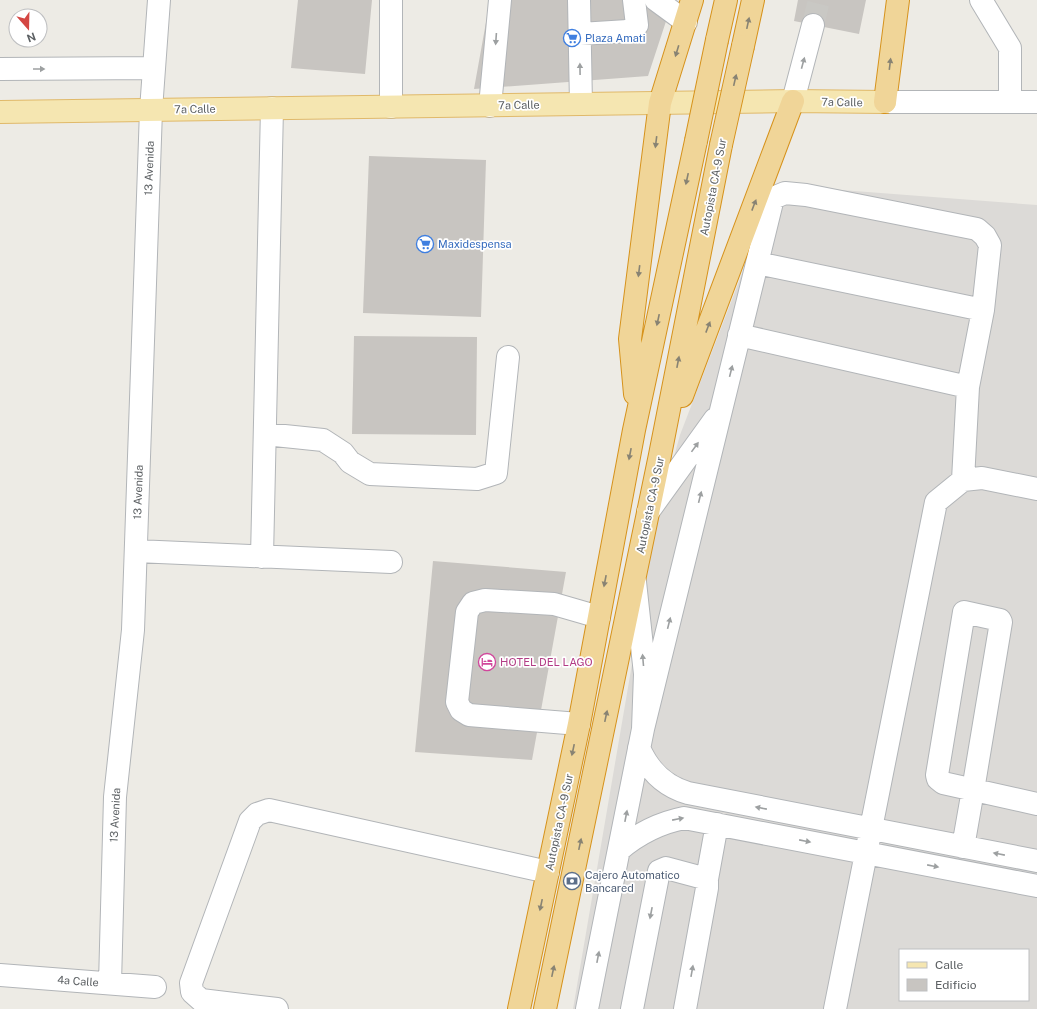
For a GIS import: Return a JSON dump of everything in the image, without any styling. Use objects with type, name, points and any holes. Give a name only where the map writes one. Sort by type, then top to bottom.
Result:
[{"type":"highway","points":[[637,415],[630,339],[660,103],[692,0]]},
{"type":"highway","name":"Autopista CA-9 Sur","points":[[519,1009],[579,724],[637,415],[726,0]]},
{"type":"highway","name":"Autopista CA-9 Sur","points":[[545,1009],[635,578],[721,145],[753,0]]},
{"type":"highway","points":[[885,102],[898,0]]},
{"type":"highway","points":[[660,455],[793,101]]},
{"type":"main road","name":"7a Calle","points":[[0,112],[793,101],[885,102]]},
{"type":"street","name":"13 Avenida","points":[[110,983],[115,797],[133,630],[151,110],[159,0]]},
{"type":"street","points":[[391,107],[392,0]]},
{"type":"street","points":[[490,106],[500,0]]},
{"type":"street","points":[[579,0],[581,104]]},
{"type":"street","points":[[580,34],[628,31],[633,29],[637,25],[634,0]]},
{"type":"street","points":[[656,0],[686,22]]},
{"type":"street","points":[[981,0],[1010,48],[1010,102]]},
{"type":"street","points":[[793,101],[814,25]]},
{"type":"street","points":[[0,69],[154,68]]},
{"type":"street","name":"7a Calle","points":[[885,102],[1037,102]]},
{"type":"street","points":[[262,557],[272,108]]},
{"type":"street","points":[[587,1009],[641,739],[773,198],[785,193],[806,195],[977,229],[985,236],[990,244],[983,310],[968,387],[963,480]]},
{"type":"street","points":[[757,263],[983,310]]},
{"type":"street","points":[[740,336],[968,387]]},
{"type":"street","points":[[265,434],[323,440],[343,453],[350,462],[370,474],[477,479],[496,472],[508,357]]},
{"type":"street","points":[[648,512],[721,410]]},
{"type":"street","points":[[835,1009],[936,502],[963,480],[982,478],[1037,488]]},
{"type":"street","points":[[136,551],[391,562]]},
{"type":"street","points":[[635,578],[645,674],[641,739],[652,771],[662,780],[679,791],[1037,861]]},
{"type":"street","points":[[579,724],[469,715],[461,710],[457,702],[467,612],[473,603],[486,600],[554,604],[599,617]]},
{"type":"street","points":[[963,847],[973,790],[1002,622],[1000,620],[965,612],[963,613],[937,775],[938,779],[943,783],[973,790],[1037,804]]},
{"type":"street","points":[[277,1009],[201,1000],[192,992],[191,983],[250,821],[257,814],[269,810],[548,872]]},
{"type":"street","points":[[619,850],[643,832],[670,821],[684,818],[1037,886]]},
{"type":"street","points":[[685,1009],[717,824]]},
{"type":"street","points":[[632,1009],[659,871],[666,868],[707,879]]},
{"type":"street","name":"4a Calle","points":[[0,975],[155,987]]},
{"type":"shaded area","points":[[776,185],[1037,205],[1037,1009],[573,1009],[657,518],[680,435]]},
{"type":"building","points":[[298,0],[372,0],[365,74],[291,68]]},
{"type":"building","name":"Plaza Amati","points":[[490,0],[673,0],[648,76],[474,89]]},
{"type":"building","points":[[798,0],[866,0],[859,34],[794,21]]},
{"type":"building","points":[[369,156],[486,160],[481,317],[363,313]]},
{"type":"building","points":[[354,336],[477,337],[476,435],[352,434]]},
{"type":"building","name":"HOTEL DEL LAGO","points":[[433,561],[566,572],[532,760],[415,752]]},
{"type":"tunnel","points":[[813,25],[819,0]]},
{"type":"place","name":"Plaza Amati","points":[[572,38]]},
{"type":"place","name":"Maxidespensa","points":[[425,244]]},
{"type":"place","name":"HOTEL DEL LAGO","points":[[487,662]]},
{"type":"place","name":"Cajero Automatico Bancared","points":[[572,881]]}]
